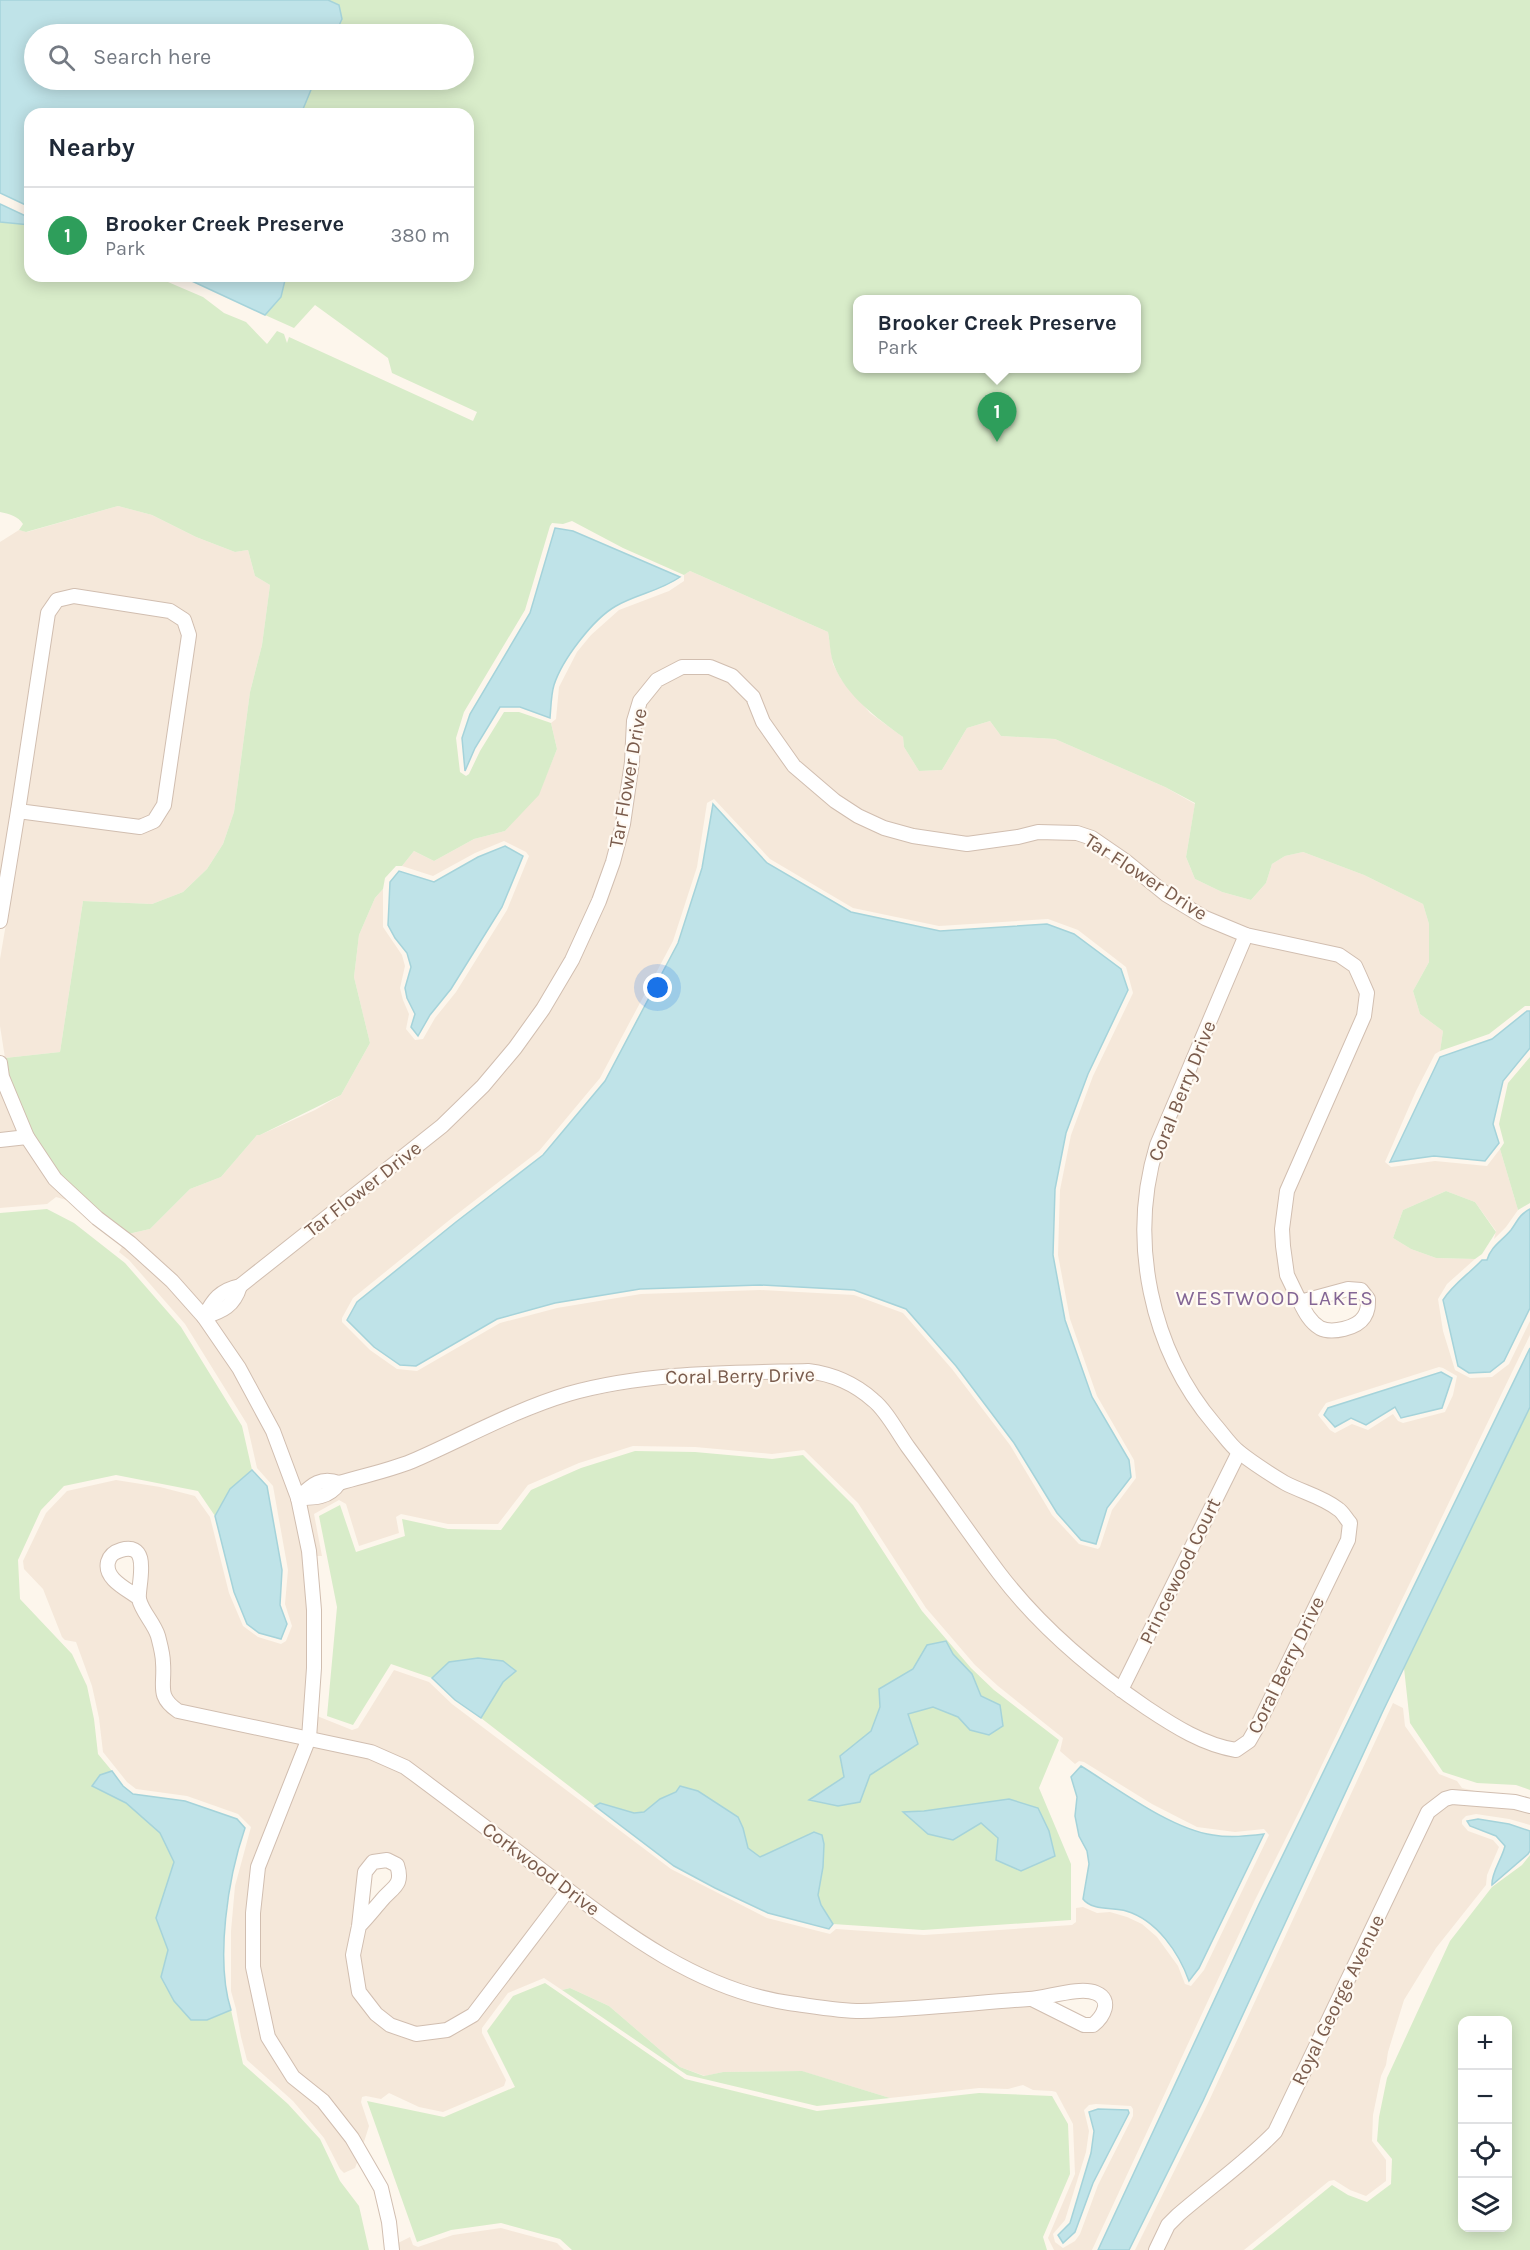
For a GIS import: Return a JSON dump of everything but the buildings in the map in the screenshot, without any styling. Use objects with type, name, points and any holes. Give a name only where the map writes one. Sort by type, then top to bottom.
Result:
[{"type":"street","points":[[0,921],[48,613],[57,600],[74,596],[170,611],[184,620],[189,635],[164,805],[154,821],[140,827],[18,811]]},
{"type":"street","name":"Tar Flower Drive","points":[[204,1317],[214,1299],[222,1292],[240,1287],[442,1126],[483,1086],[516,1048],[543,1009],[572,960],[613,862],[632,762],[634,721],[640,701],[657,680],[682,667],[710,667],[732,676],[753,698],[763,722],[794,766],[835,801],[884,828],[913,836],[967,844],[1038,832],[1077,833],[1092,838],[1124,860],[1167,895],[1196,912],[1246,935],[1339,955],[1354,966],[1367,993],[1364,1016],[1287,1191],[1282,1229],[1287,1275],[1300,1302],[1309,1319],[1327,1331],[1340,1329],[1363,1319],[1368,1309],[1368,1299],[1361,1290],[1348,1289],[1300,1302]]},
{"type":"street","name":"Coral Berry Drive","points":[[298,1498],[315,1483],[327,1480],[339,1483],[415,1460],[490,1425],[568,1394],[660,1377],[808,1371],[823,1373],[840,1378],[875,1401],[1000,1574],[1032,1612],[1078,1657],[1121,1690],[1166,1720],[1217,1747],[1236,1750],[1249,1741],[1257,1727],[1348,1540],[1350,1523],[1339,1509],[1285,1483],[1239,1452],[1199,1407],[1172,1362],[1150,1292],[1144,1237],[1149,1171],[1157,1145],[1246,935]]},
{"type":"street","points":[[0,1063],[3,1077],[27,1137],[55,1179],[172,1281],[204,1317],[239,1368],[273,1431],[298,1498],[309,1551],[314,1610],[314,1668],[309,1738],[258,1867],[253,1913],[254,1967],[268,2037],[293,2077],[323,2102],[352,2138],[381,2188],[389,2222],[392,2250]]},
{"type":"street","points":[[0,1140],[27,1137]]},
{"type":"street","name":"Princewood Court","points":[[1121,1690],[1239,1452]]},
{"type":"street","name":"Corkwood Drive","points":[[139,1598],[157,1634],[164,1662],[162,1694],[169,1705],[178,1711],[371,1752],[405,1767],[637,1941],[702,1977],[744,1992],[786,2002],[859,2011],[1032,1999],[1093,1991],[1101,1995],[1105,2002],[1105,2010],[1093,2025],[1084,2025],[1032,1999]]},
{"type":"street","name":"Royal George Avenue","points":[[1156,2250],[1168,2225],[1178,2215],[1258,2150],[1275,2132],[1428,1812],[1445,1799],[1452,1797],[1515,1802],[1530,1806]]},
{"type":"street","points":[[359,1926],[353,1956],[359,1992],[376,2014],[390,2025],[416,2034],[447,2030],[473,2015],[568,1890]]},
{"type":"shaded area","points":[[118,506],[152,515],[196,537],[235,552],[248,550],[255,576],[270,585],[262,645],[250,692],[234,812],[223,844],[207,869],[183,892],[152,904],[83,901],[60,1052],[5,1058],[0,1026],[0,959],[24,818],[143,832],[160,824],[169,808],[196,636],[190,618],[52,596],[41,612],[0,881],[0,542],[19,530],[27,532]]},
{"type":"shaded area","points":[[690,571],[828,632],[833,664],[841,679],[870,713],[903,737],[904,747],[919,771],[942,770],[967,728],[990,721],[1001,736],[1055,739],[1165,787],[1195,804],[1186,857],[1195,879],[1222,892],[1251,900],[1266,883],[1272,864],[1285,856],[1303,852],[1364,875],[1423,904],[1429,924],[1429,962],[1413,991],[1420,1014],[1443,1031],[1440,1051],[1435,1054],[1416,1091],[1385,1162],[1391,1167],[1435,1161],[1487,1166],[1500,1149],[1518,1210],[1494,1239],[1496,1231],[1475,1202],[1446,1191],[1403,1210],[1393,1238],[1411,1249],[1436,1258],[1475,1259],[1447,1284],[1438,1299],[1443,1331],[1455,1370],[1470,1378],[1492,1377],[1509,1364],[1530,1321],[1530,1335],[1254,1902],[1092,2250],[1054,2250],[1048,2238],[1075,2174],[1073,2124],[1056,2092],[1033,2090],[1023,2085],[1008,2089],[979,2088],[890,2098],[801,2071],[723,2072],[705,2076],[680,2067],[609,2006],[570,1988],[562,1990],[544,1978],[508,1993],[482,2028],[482,2033],[506,2080],[504,2086],[443,2112],[419,2107],[389,2093],[381,2099],[362,2097],[361,2102],[369,2126],[363,2145],[328,2098],[298,2074],[274,2036],[260,1967],[259,1913],[264,1868],[313,1745],[369,1758],[402,1772],[560,1891],[469,2010],[445,2024],[416,2028],[393,2020],[380,2010],[365,1990],[359,1956],[365,1929],[397,1895],[404,1885],[406,1875],[403,1864],[389,1855],[368,1858],[359,1871],[353,1923],[350,1926],[352,1928],[347,1954],[353,1992],[371,2017],[386,2030],[415,2040],[449,2036],[479,2019],[570,1899],[634,1945],[699,1982],[785,2008],[860,2017],[1032,2005],[1081,2030],[1094,2031],[1106,2022],[1111,2013],[1111,2002],[1106,1993],[1093,1985],[1033,1993],[1029,1991],[1028,1993],[858,2005],[787,1997],[704,1972],[641,1936],[409,1762],[372,1746],[315,1734],[317,1716],[352,1730],[358,1728],[394,1670],[429,1682],[452,1704],[671,1869],[767,1918],[830,1934],[836,1929],[924,1935],[1072,1925],[1076,1922],[1076,1908],[1083,1907],[1097,1913],[1110,1912],[1142,1924],[1157,1937],[1178,1966],[1185,1984],[1191,1986],[1204,1970],[1269,1835],[1264,1829],[1235,1832],[1197,1827],[1152,1804],[1084,1762],[1079,1761],[1075,1764],[1060,1751],[1063,1738],[975,1665],[926,1608],[858,1503],[804,1450],[772,1454],[695,1447],[633,1446],[579,1463],[528,1485],[498,1524],[448,1524],[401,1514],[396,1517],[399,1533],[359,1546],[346,1504],[339,1500],[314,1514],[322,1556],[316,1556],[305,1504],[328,1501],[337,1496],[344,1487],[418,1466],[473,1439],[570,1400],[661,1383],[808,1377],[837,1383],[870,1404],[995,1577],[1028,1616],[1073,1661],[1112,1693],[1163,1726],[1214,1752],[1236,1756],[1255,1744],[1354,1542],[1356,1525],[1344,1506],[1288,1478],[1242,1447],[1205,1404],[1178,1360],[1166,1327],[1156,1291],[1151,1237],[1155,1173],[1163,1147],[1250,942],[1337,960],[1350,970],[1355,979],[1360,993],[1358,1014],[1281,1189],[1276,1246],[1281,1275],[1291,1300],[1304,1321],[1314,1331],[1325,1336],[1342,1335],[1368,1323],[1374,1312],[1375,1299],[1361,1285],[1346,1283],[1303,1295],[1293,1274],[1289,1246],[1294,1193],[1370,1017],[1373,992],[1360,964],[1340,949],[1248,930],[1208,913],[1171,891],[1096,833],[1078,827],[1038,826],[1016,832],[966,838],[914,831],[886,823],[838,797],[815,777],[799,762],[769,720],[758,694],[737,672],[712,662],[679,662],[654,674],[634,699],[628,721],[626,761],[616,822],[593,899],[566,957],[537,1006],[510,1044],[478,1082],[438,1122],[238,1280],[217,1288],[203,1307],[176,1277],[128,1234],[150,1229],[190,1189],[221,1177],[257,1135],[315,1110],[341,1095],[370,1043],[354,977],[359,935],[375,898],[383,889],[383,927],[402,955],[405,966],[400,988],[409,1014],[406,1029],[415,1040],[423,1039],[435,1018],[456,992],[507,910],[529,856],[526,852],[504,841],[475,853],[433,876],[402,866],[414,851],[434,861],[474,839],[505,831],[540,791],[557,749],[551,723],[556,719],[559,687],[577,652],[591,635],[619,610],[669,591],[684,581],[684,575]],"holes":[[[1439,1367],[1457,1376],[1453,1395],[1445,1412],[1403,1423],[1398,1421],[1393,1414],[1368,1430],[1352,1424],[1335,1433],[1318,1415],[1326,1403]],[[1089,2105],[1131,2106],[1133,2116],[1098,2185],[1080,2234],[1075,2241],[1063,2248],[1055,2242],[1053,2234],[1065,2220],[1086,2152],[1089,2131],[1084,2110]]]},
{"type":"shaded area","points":[[75,602],[169,617],[179,623],[183,635],[158,803],[150,817],[138,821],[25,806],[54,616],[61,605]]},
{"type":"shaded area","points":[[684,673],[709,673],[729,681],[748,700],[790,769],[832,806],[913,842],[1040,838],[1076,839],[1090,843],[1238,938],[1151,1143],[1143,1170],[1138,1236],[1144,1293],[1153,1329],[1166,1363],[1194,1409],[1231,1452],[1118,1681],[1082,1653],[1037,1609],[1005,1571],[880,1397],[843,1373],[825,1367],[702,1368],[517,1406],[412,1455],[339,1476],[327,1474],[312,1477],[300,1487],[214,1321],[234,1310],[241,1303],[247,1289],[447,1130],[488,1090],[521,1052],[548,1013],[604,904],[646,704],[662,684]],"holes":[[[714,799],[770,859],[853,908],[939,926],[1048,919],[1078,930],[1126,967],[1133,993],[1093,1076],[1071,1135],[1060,1190],[1058,1255],[1070,1319],[1097,1396],[1134,1460],[1136,1478],[1112,1510],[1098,1549],[1079,1544],[1052,1515],[1010,1445],[952,1369],[903,1313],[854,1295],[760,1290],[641,1294],[557,1308],[500,1323],[417,1371],[397,1369],[370,1350],[342,1322],[353,1298],[539,1151],[600,1078],[673,941],[697,867],[707,803]]]},
{"type":"shaded area","points":[[0,1087],[18,1132],[0,1134]]},
{"type":"shaded area","points":[[24,1143],[70,1201],[56,1197],[47,1204],[0,1208],[0,1146]]},
{"type":"shaded area","points":[[123,1245],[168,1285],[202,1324],[234,1371],[267,1433],[291,1496],[289,1498],[292,1500],[302,1552],[308,1610],[308,1667],[303,1731],[181,1706],[168,1693],[170,1663],[164,1633],[146,1599],[148,1572],[146,1556],[111,1547],[103,1556],[101,1566],[105,1578],[134,1601],[151,1635],[157,1662],[156,1693],[165,1710],[177,1717],[300,1742],[251,1866],[247,1912],[263,2040],[346,2141],[358,2160],[355,2168],[344,2173],[324,2138],[293,2101],[247,2060],[231,1991],[231,1931],[235,1886],[251,1827],[238,1814],[187,1796],[136,1789],[127,1782],[103,1752],[92,1686],[76,1642],[65,1640],[62,1637],[43,1589],[24,1569],[23,1561],[46,1513],[67,1491],[116,1480],[160,1487],[195,1496],[210,1517],[229,1593],[243,1626],[258,1637],[281,1644],[286,1641],[292,1626],[285,1604],[288,1570],[273,1486],[257,1468],[247,1424],[185,1324],[129,1260],[119,1252]]},
{"type":"shaded area","points":[[1241,1461],[1283,1488],[1335,1514],[1343,1525],[1342,1538],[1251,1724],[1244,1737],[1234,1744],[1219,1741],[1169,1716],[1129,1689]]},
{"type":"shaded area","points":[[1393,1703],[1403,1708],[1405,1726],[1439,1774],[1457,1781],[1462,1788],[1493,1795],[1441,1795],[1423,1808],[1269,2129],[1173,2211],[1156,2234],[1149,2250],[1135,2250],[1208,2103]]},
{"type":"shaded area","points":[[1454,1803],[1515,1808],[1530,1812],[1530,1825],[1476,1814],[1466,1816],[1462,1820],[1462,1824],[1468,1831],[1493,1840],[1499,1847],[1487,1875],[1486,1885],[1436,1948],[1404,2000],[1381,2076],[1373,2115],[1372,2141],[1386,2160],[1386,2181],[1366,2196],[1334,2180],[1329,2181],[1244,2250],[1163,2250],[1182,2219],[1247,2164],[1263,2154],[1281,2135],[1434,1816]]},
{"type":"shaded area","points":[[501,2228],[557,2243],[564,2250],[399,2250],[398,2243],[410,2237],[413,2245],[418,2247],[453,2235]]},
{"type":"green space","points":[[328,0],[1530,0],[1530,1006],[1525,1006],[1489,1034],[1440,1051],[1443,1031],[1420,1014],[1413,991],[1429,962],[1429,924],[1423,904],[1364,875],[1303,852],[1285,856],[1272,864],[1266,883],[1251,900],[1222,892],[1195,879],[1186,857],[1195,803],[1165,787],[1055,739],[1001,736],[990,721],[967,728],[942,770],[919,771],[904,747],[903,737],[863,706],[846,687],[833,661],[828,632],[690,571],[684,575],[623,548],[572,521],[563,524],[552,523],[525,610],[464,712],[456,738],[460,772],[466,776],[504,712],[519,712],[551,723],[557,749],[539,795],[505,831],[474,839],[434,861],[414,851],[402,866],[396,866],[385,878],[383,889],[375,898],[359,935],[354,977],[370,1043],[341,1095],[257,1135],[221,1177],[190,1189],[150,1229],[128,1234],[93,1207],[61,1177],[33,1137],[13,1089],[5,1058],[60,1052],[83,901],[152,904],[183,892],[207,869],[223,844],[234,812],[250,692],[262,645],[270,585],[255,576],[248,550],[235,552],[196,537],[152,515],[118,506],[26,532],[19,530],[23,524],[19,519],[0,512],[0,222],[24,224],[24,282],[168,282],[203,297],[224,313],[246,322],[267,344],[277,331],[284,334],[287,343],[289,337],[473,421],[477,412],[392,373],[388,358],[315,305],[294,328],[265,315],[281,297],[285,282],[474,282],[474,108],[303,108],[311,90],[474,90],[474,24],[340,24],[342,19],[339,5]]},
{"type":"green space","points":[[1530,1057],[1530,1203],[1518,1210],[1500,1149],[1504,1143],[1499,1124],[1508,1083]]},
{"type":"green space","points":[[1446,1191],[1475,1202],[1496,1232],[1482,1254],[1475,1259],[1436,1258],[1411,1249],[1393,1238],[1403,1210]]},
{"type":"green space","points":[[47,1209],[74,1223],[125,1263],[181,1327],[242,1426],[252,1470],[230,1489],[215,1516],[198,1491],[116,1475],[64,1486],[41,1510],[18,1560],[20,1599],[72,1654],[87,1686],[98,1754],[112,1771],[100,1775],[92,1786],[126,1803],[160,1833],[174,1862],[156,1918],[168,1950],[207,2020],[231,2010],[243,2064],[288,2104],[320,2139],[340,2181],[359,2206],[369,2250],[0,2250],[0,1213]]},
{"type":"green space","points":[[1530,1407],[1530,1790],[1516,1785],[1477,1783],[1443,1772],[1410,1723],[1404,1668]]},
{"type":"green space","points":[[635,1451],[695,1452],[772,1459],[803,1455],[853,1505],[922,1611],[971,1668],[994,1690],[1059,1740],[1039,1788],[1071,1864],[1071,1920],[923,1930],[833,1924],[821,1905],[818,1895],[824,1844],[814,1832],[760,1857],[748,1849],[743,1828],[698,1791],[676,1792],[660,1799],[645,1812],[634,1813],[600,1803],[595,1806],[481,1718],[503,1682],[516,1671],[503,1661],[450,1662],[432,1678],[391,1664],[353,1725],[327,1716],[337,1607],[319,1516],[340,1505],[356,1552],[405,1536],[402,1519],[448,1529],[501,1530],[531,1490],[581,1468]]},
{"type":"green space","points":[[1530,1855],[1530,2250],[1252,2250],[1332,2185],[1348,2195],[1367,2202],[1391,2184],[1392,2159],[1377,2141],[1387,2078],[1450,1941],[1492,1887],[1522,1865]]},
{"type":"green space","points":[[545,1983],[685,2079],[817,2111],[979,2093],[1052,2096],[1068,2124],[1070,2174],[1043,2237],[1047,2250],[572,2250],[560,2239],[501,2223],[451,2230],[417,2242],[367,2101],[444,2117],[515,2087],[487,2031],[513,1996]]},
{"type":"green space","points":[[570,1988],[609,2006],[680,2067],[704,2076],[723,2072],[802,2071],[890,2098],[817,2106],[687,2075],[562,1990]]},
{"type":"water","points":[[0,0],[328,0],[339,5],[342,19],[340,24],[24,24],[24,90],[311,90],[303,108],[24,108],[24,204],[0,193]]},
{"type":"water","points":[[0,204],[24,215],[24,224],[0,222]]},
{"type":"water","points":[[194,282],[285,282],[281,297],[265,315]]},
{"type":"water","points":[[555,528],[573,531],[680,577],[665,586],[616,606],[588,630],[571,652],[558,675],[552,693],[550,718],[520,707],[500,707],[475,748],[465,771],[462,738],[470,714],[530,613]]},
{"type":"water","points":[[713,804],[767,863],[851,912],[940,931],[1047,924],[1074,934],[1121,969],[1128,990],[1088,1074],[1066,1133],[1055,1189],[1053,1255],[1065,1320],[1092,1397],[1129,1460],[1131,1477],[1107,1508],[1096,1544],[1081,1540],[1057,1513],[1014,1443],[956,1366],[906,1309],[854,1290],[760,1285],[640,1289],[555,1303],[497,1319],[416,1366],[400,1365],[374,1347],[347,1320],[357,1302],[543,1155],[605,1081],[678,943],[702,868]]},
{"type":"water","points":[[505,846],[523,856],[502,907],[451,989],[430,1015],[418,1036],[411,1027],[415,1014],[405,988],[411,967],[407,953],[388,925],[390,882],[399,871],[434,882],[478,857]]},
{"type":"water","points":[[1530,1011],[1530,1048],[1503,1081],[1493,1124],[1499,1143],[1485,1161],[1434,1156],[1390,1162],[1440,1057],[1492,1039]]},
{"type":"water","points":[[1530,1209],[1530,1308],[1504,1361],[1490,1372],[1469,1373],[1458,1366],[1443,1300],[1456,1284],[1482,1260],[1487,1260],[1494,1247]]},
{"type":"water","points":[[1530,1348],[1530,1407],[1383,1711],[1203,2101],[1129,2250],[1098,2250],[1259,1904]]},
{"type":"water","points":[[1441,1372],[1452,1378],[1442,1408],[1401,1418],[1395,1407],[1366,1425],[1351,1418],[1335,1427],[1324,1415],[1328,1408]]},
{"type":"water","points":[[252,1470],[267,1486],[282,1570],[280,1605],[287,1624],[281,1639],[259,1633],[247,1624],[234,1592],[215,1516],[230,1489]]},
{"type":"water","points":[[946,1641],[953,1654],[972,1674],[981,1696],[1000,1705],[1003,1726],[989,1735],[970,1730],[958,1717],[933,1707],[908,1714],[918,1744],[870,1775],[860,1802],[838,1806],[809,1800],[844,1777],[840,1756],[871,1731],[880,1707],[879,1689],[913,1669],[927,1645]]},
{"type":"water","points":[[478,1658],[503,1661],[516,1671],[503,1682],[481,1718],[455,1700],[432,1678],[449,1662]]},
{"type":"water","points":[[1081,1766],[1145,1807],[1180,1825],[1213,1835],[1264,1834],[1199,1968],[1189,1981],[1173,1949],[1148,1922],[1126,1911],[1092,1905],[1083,1899],[1089,1864],[1087,1851],[1079,1836],[1075,1816],[1077,1797],[1071,1777]]},
{"type":"water","points":[[112,1771],[123,1786],[133,1794],[185,1801],[237,1819],[245,1828],[233,1870],[224,1943],[226,1990],[231,2010],[207,2020],[191,2020],[174,2001],[161,1977],[168,1950],[156,1918],[174,1862],[160,1833],[126,1803],[92,1786],[100,1775]]},
{"type":"water","points":[[680,1786],[698,1791],[738,1817],[748,1848],[760,1857],[814,1832],[822,1835],[823,1867],[818,1895],[821,1905],[833,1924],[829,1929],[768,1913],[715,1888],[674,1866],[595,1806],[600,1803],[634,1813],[644,1812],[660,1799],[676,1792]]},
{"type":"water","points":[[1009,1799],[1038,1808],[1049,1831],[1055,1856],[1021,1871],[996,1860],[998,1838],[981,1823],[953,1840],[928,1834],[903,1812],[924,1811]]},
{"type":"water","points":[[1478,1819],[1509,1824],[1530,1831],[1528,1854],[1492,1885],[1493,1876],[1505,1846],[1496,1836],[1470,1826],[1467,1821]]},
{"type":"water","points":[[1098,2109],[1128,2110],[1129,2113],[1093,2183],[1075,2232],[1063,2243],[1058,2235],[1070,2223],[1091,2153],[1094,2131],[1089,2112]]},
{"type":"place","name":"Brooker Creek Preserve","points":[[997,442]]},
{"type":"district","name":"WESTWOOD LAKES","points":[[1275,1298]]}]
